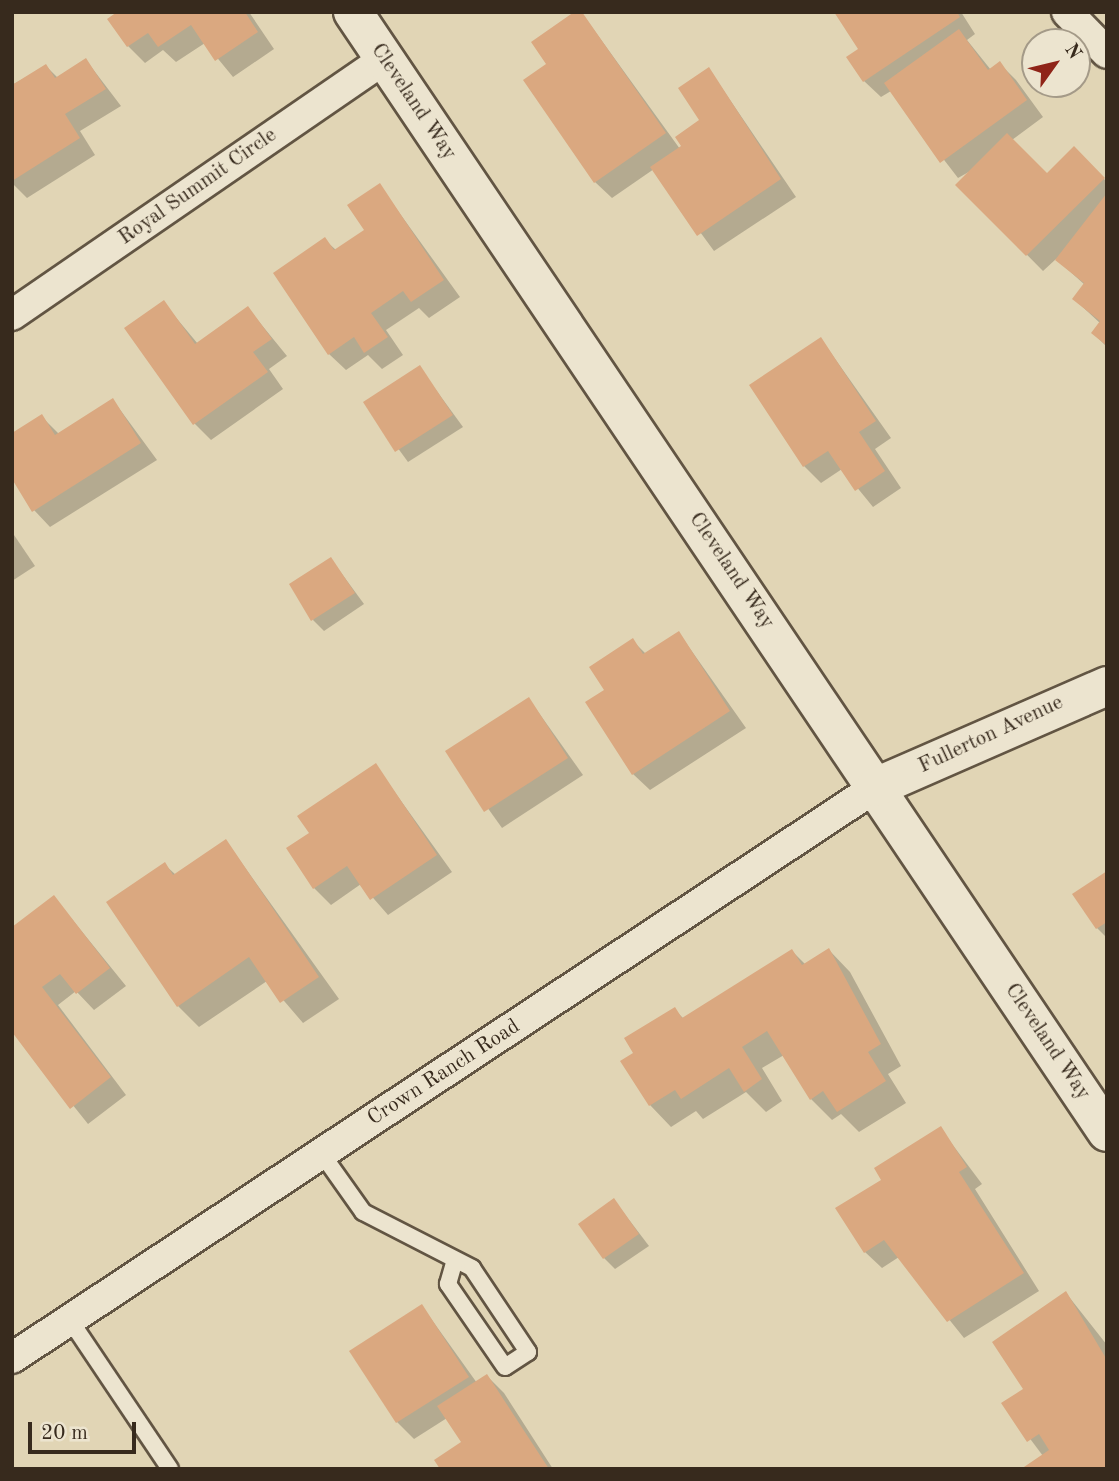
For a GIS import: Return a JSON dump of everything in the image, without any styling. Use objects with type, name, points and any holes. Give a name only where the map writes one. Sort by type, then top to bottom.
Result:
[{"type":"street","name":"Cleveland Way","points":[[353,12],[1107,1132]]},
{"type":"street","points":[[1067,12],[1107,53]]},
{"type":"street","name":"Royal Summit Circle","points":[[12,315],[384,59]]},
{"type":"street","name":"Fullerton Avenue","points":[[876,787],[1107,686]]},
{"type":"street","name":"Crown Ranch Road","points":[[12,1359],[876,787]]},
{"type":"lane","points":[[322,1154],[363,1212],[472,1268],[528,1352],[505,1367],[448,1284],[455,1260]]},
{"type":"lane","points":[[70,1320],[170,1469]]},
{"type":"building","points":[[117,12],[245,12],[258,32],[215,61],[191,25],[158,47],[148,33],[127,47],[107,19]]},
{"type":"building","points":[[574,12],[582,12],[666,133],[594,183],[523,80],[546,64],[531,42]]},
{"type":"building","points":[[834,12],[957,12],[960,17],[863,82],[846,57],[858,49]]},
{"type":"building","points":[[959,29],[988,70],[1000,61],[1021,91],[1021,98],[1027,100],[940,163],[884,83]]},
{"type":"building","points":[[86,58],[106,89],[65,114],[80,138],[12,181],[12,85],[46,64],[55,78]]},
{"type":"building","points":[[709,67],[781,179],[697,236],[650,167],[681,146],[675,137],[699,120],[678,88]]},
{"type":"building","points":[[1007,133],[1047,173],[1074,146],[1105,178],[1026,256],[955,185]]},
{"type":"building","points":[[380,183],[444,280],[411,302],[403,291],[371,313],[388,337],[364,353],[354,337],[328,355],[273,273],[325,237],[334,250],[364,230],[347,205]]},
{"type":"building","points":[[1107,193],[1107,346],[1091,333],[1100,321],[1072,299],[1084,283],[1055,260]]},
{"type":"building","points":[[164,300],[195,344],[248,306],[272,339],[253,352],[268,372],[193,425],[124,328]]},
{"type":"building","points":[[821,337],[876,421],[859,432],[885,471],[855,491],[828,451],[803,467],[749,385]]},
{"type":"building","points":[[420,365],[453,415],[395,452],[363,402]]},
{"type":"building","points":[[113,398],[141,443],[32,512],[12,479],[12,433],[42,414],[55,435]]},
{"type":"building","points":[[331,557],[355,593],[311,621],[289,584]]},
{"type":"building","points":[[679,631],[730,711],[632,775],[585,702],[604,690],[589,667],[633,638],[643,654]]},
{"type":"building","points":[[529,697],[568,758],[484,812],[445,751]]},
{"type":"building","points":[[376,763],[437,855],[370,900],[347,866],[313,889],[286,848],[309,833],[297,816]]},
{"type":"building","points":[[226,839],[319,977],[280,1003],[249,957],[177,1007],[106,902],[165,862],[173,875]]},
{"type":"building","points":[[1107,871],[1107,922],[1096,929],[1072,894]]},
{"type":"building","points":[[54,895],[110,968],[76,994],[60,974],[42,987],[111,1077],[70,1109],[12,1032],[12,927]]},
{"type":"building","points":[[829,948],[881,1044],[868,1052],[886,1081],[837,1112],[823,1091],[810,1100],[767,1031],[742,1047],[762,1079],[744,1092],[729,1068],[681,1099],[675,1090],[649,1106],[620,1061],[633,1053],[624,1038],[675,1007],[682,1018],[792,949],[802,965]]},
{"type":"building","points":[[941,1126],[967,1167],[959,1172],[1024,1273],[947,1322],[884,1240],[864,1253],[835,1208],[881,1180],[874,1168]]},
{"type":"building","points":[[614,1198],[639,1234],[603,1259],[578,1224]]},
{"type":"building","points":[[1066,1291],[1107,1360],[1107,1469],[1021,1469],[1049,1450],[1039,1434],[1027,1442],[1001,1403],[1023,1389],[992,1342]]},
{"type":"building","points":[[422,1304],[469,1377],[396,1423],[349,1351]]},
{"type":"building","points":[[487,1374],[549,1469],[440,1469],[434,1460],[461,1442],[437,1406]]}]
